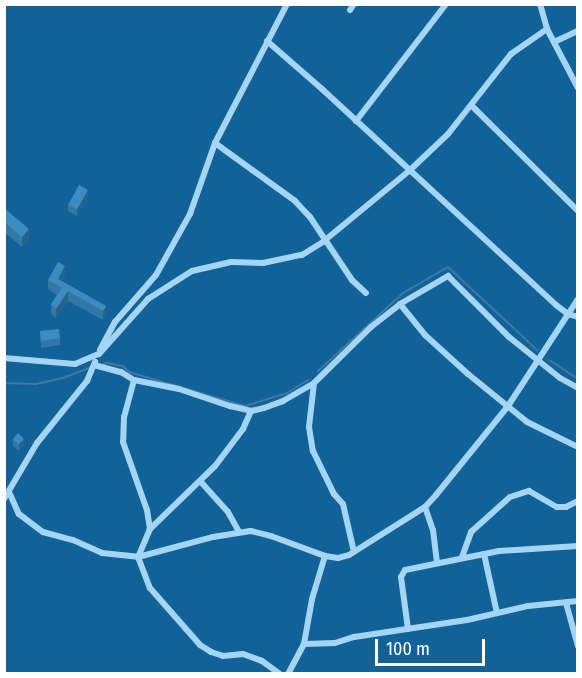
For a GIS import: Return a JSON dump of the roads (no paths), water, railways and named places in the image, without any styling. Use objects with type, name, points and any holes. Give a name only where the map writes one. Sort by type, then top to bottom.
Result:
[{"type":"street","points":[[4,499],[37,442],[87,381],[105,337],[156,275],[183,227],[215,143],[286,4]]},
{"type":"street","points":[[356,121],[446,4]]},
{"type":"street","points":[[540,4],[547,29],[578,88]]},
{"type":"street","points":[[4,358],[75,364],[99,354],[148,299],[192,271],[231,262],[263,263],[302,255],[324,241],[410,171],[472,106],[511,54],[547,29]]},
{"type":"street","points":[[554,42],[578,31]]},
{"type":"street","points":[[267,41],[568,314],[578,317]]},
{"type":"street","points":[[472,106],[578,211]]},
{"type":"street","points":[[215,143],[295,201],[310,217],[352,280],[366,293]]},
{"type":"street","points":[[94,365],[121,372],[134,380],[179,389],[251,411],[283,401],[314,383],[371,327],[400,304],[448,276],[509,337],[578,388]]},
{"type":"street","points":[[9,492],[19,514],[43,532],[73,540],[102,553],[138,557],[251,531],[325,556],[338,558],[354,552],[425,507],[449,481],[508,406],[578,299]]},
{"type":"street","points":[[400,304],[435,345],[508,406],[528,422],[578,447]]},
{"type":"street","points":[[134,380],[124,417],[123,442],[147,510],[150,528]]},
{"type":"street","points":[[314,383],[309,427],[313,451],[334,494],[343,504],[354,552]]},
{"type":"street","points":[[251,411],[243,429],[201,482],[173,503],[150,528],[138,557],[150,588],[200,645],[223,656],[243,654],[262,661],[280,674]]},
{"type":"street","points":[[201,482],[228,512],[239,532]]},
{"type":"street","points":[[462,557],[471,532],[510,497],[529,491],[556,507],[566,507],[578,501]]},
{"type":"street","points":[[425,507],[433,530],[437,563]]},
{"type":"street","points":[[408,629],[401,577],[405,570],[462,557],[578,546]]},
{"type":"street","points":[[484,554],[497,613]]},
{"type":"street","points":[[288,674],[304,644],[312,599],[325,556]]},
{"type":"street","points":[[304,644],[335,643],[528,606],[578,601]]},
{"type":"street","points":[[566,603],[578,646]]},
{"type":"waterway","points":[[318,371],[403,293],[448,267],[537,350]]},
{"type":"waterway","points":[[549,360],[578,379]]},
{"type":"waterway","points":[[100,365],[107,363],[123,366],[129,372],[245,406],[287,393],[308,380]]},
{"type":"waterway","points":[[4,383],[36,384],[63,378],[91,367]]}]
